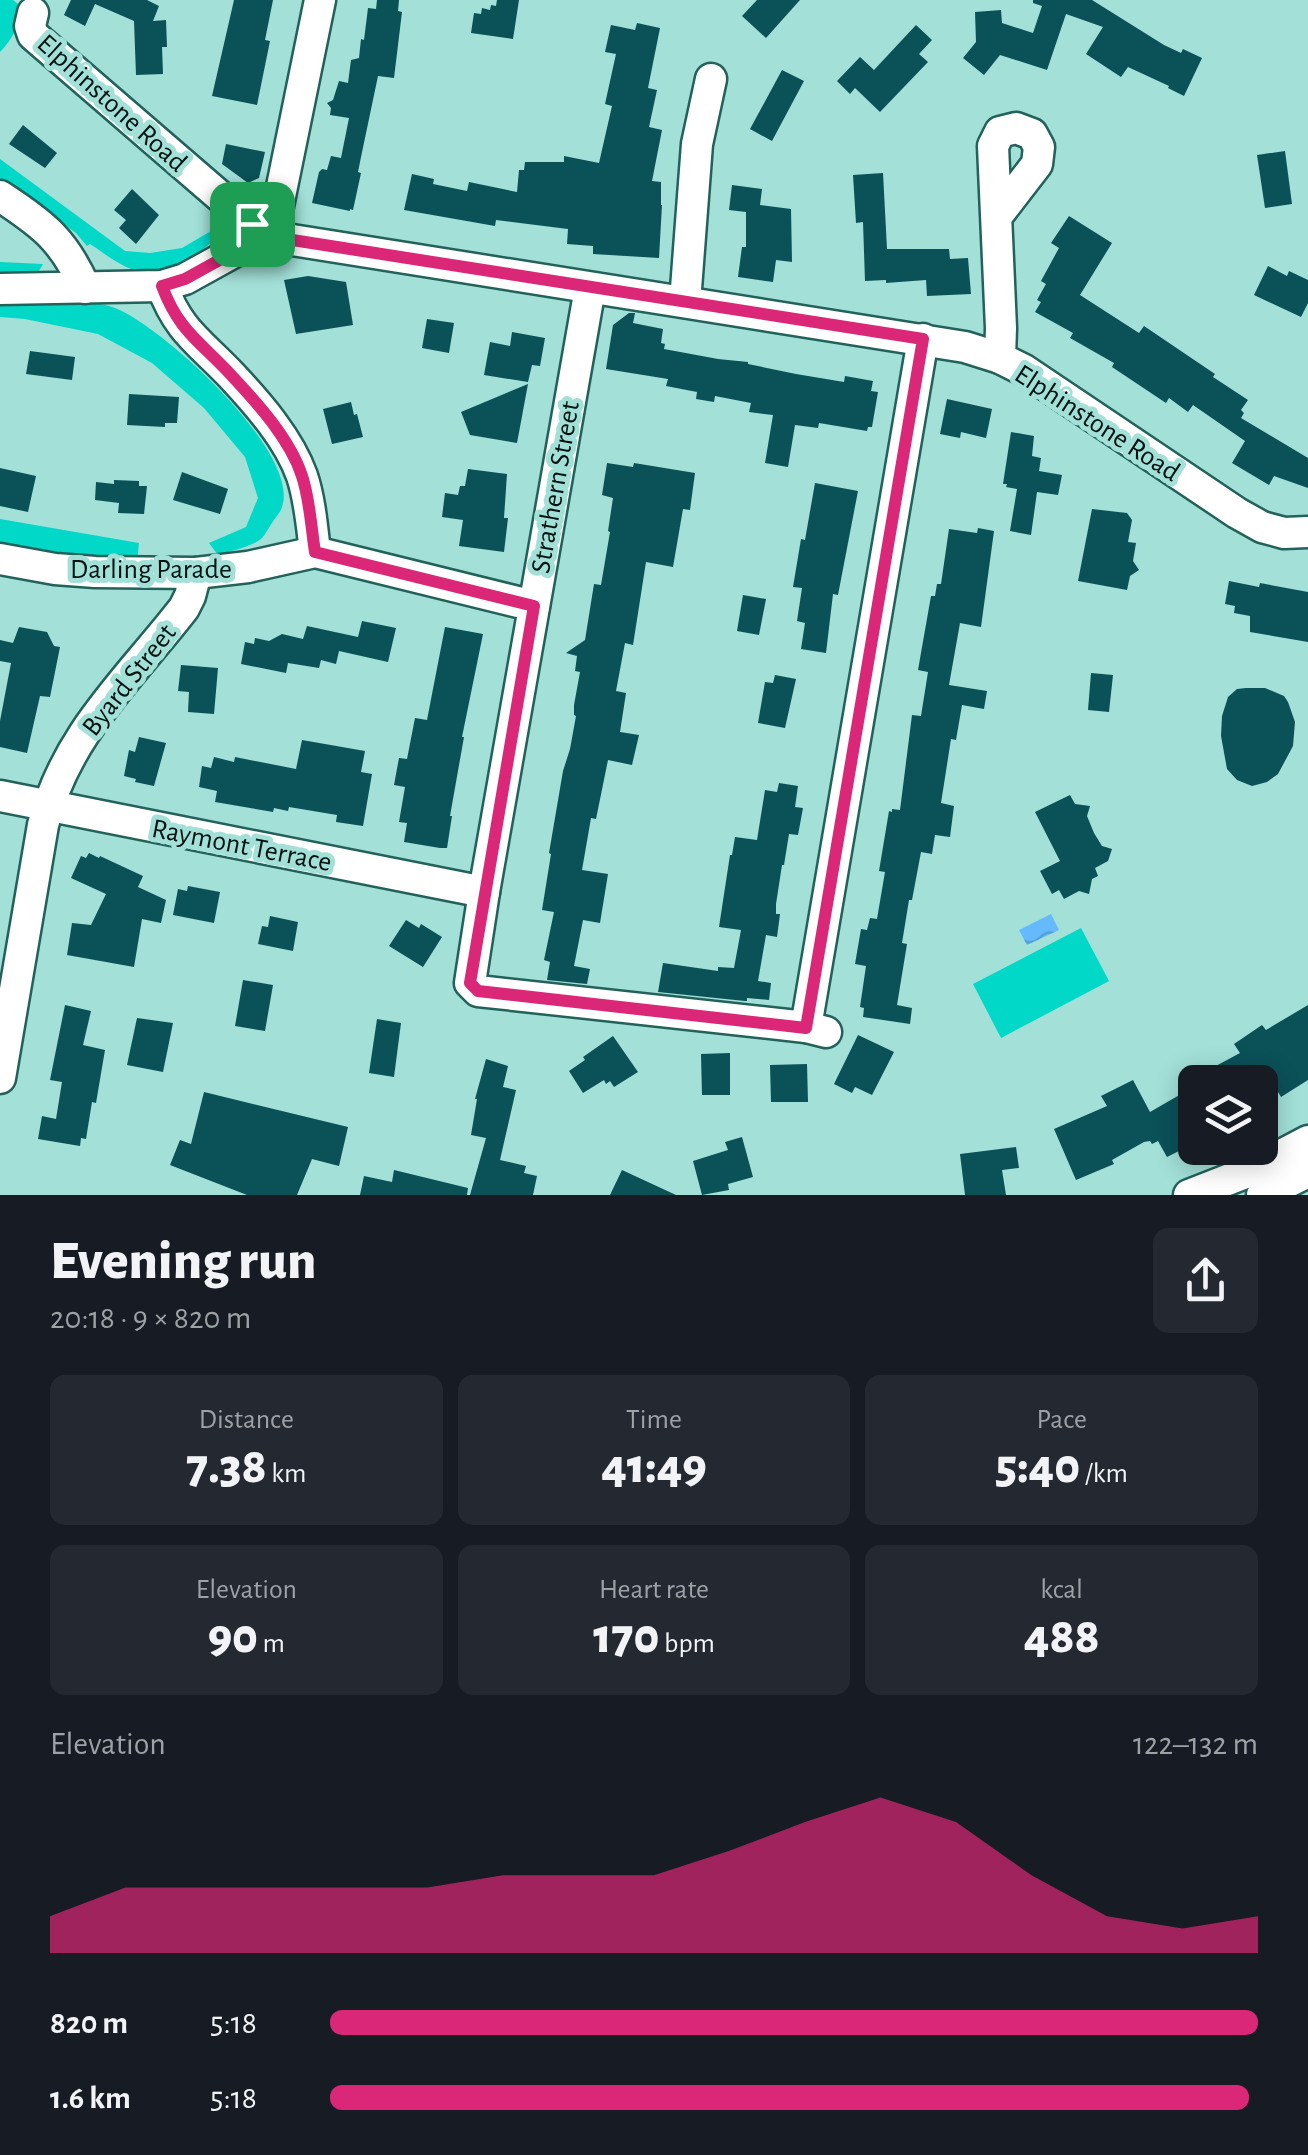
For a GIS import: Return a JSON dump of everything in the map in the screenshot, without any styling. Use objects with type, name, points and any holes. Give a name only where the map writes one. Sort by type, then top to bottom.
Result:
[{"type":"street","points":[[0,288],[162,286],[185,279],[267,230],[320,0]]},
{"type":"street","name":"Elphinstone Road","points":[[33,13],[30,26],[44,45],[267,230],[590,288],[965,347],[1024,370],[1262,528],[1284,533],[1308,532]]},
{"type":"street","points":[[685,302],[697,144],[711,79]]},
{"type":"street","points":[[0,196],[62,246],[85,288]]},
{"type":"street","points":[[997,216],[1000,358]]},
{"type":"street","points":[[162,286],[172,311],[188,332],[232,376],[287,446],[302,473],[315,552]]},
{"type":"street","name":"Strathern Street","points":[[590,288],[484,892],[470,983],[478,991],[814,1021],[923,339]]},
{"type":"street","name":"Darling Parade","points":[[0,559],[95,572],[196,574],[248,568],[315,552],[534,606]]},
{"type":"street","name":"Byard Street","points":[[0,1078],[48,804],[83,733],[120,682],[184,608],[196,574]]},
{"type":"street","name":"Raymont Terrace","points":[[0,796],[484,892]]},
{"type":"street","points":[[1189,1195],[1253,1170],[1308,1141]]},
{"type":"street","points":[[1262,1195],[1308,1172]]},
{"type":"green space","points":[[0,0],[13,0],[22,7],[15,31],[0,52]]},
{"type":"green space","points":[[0,159],[125,251],[150,253],[182,248],[211,231],[216,202],[231,216],[218,236],[189,258],[157,272],[140,272],[90,244],[87,246],[76,233],[0,179]]},
{"type":"green space","points":[[0,262],[43,264],[36,276],[0,279]]},
{"type":"green space","points":[[0,299],[74,301],[115,308],[136,319],[194,364],[250,425],[271,455],[282,483],[281,509],[261,539],[218,555],[209,543],[246,527],[258,498],[245,457],[204,408],[152,363],[98,334],[0,317]]},
{"type":"green space","points":[[0,519],[139,543],[137,562],[0,548]]},
{"type":"green space","points":[[1081,928],[1109,981],[1001,1038],[973,984]]},
{"type":"water","points":[[1051,914],[1059,930],[1027,945],[1019,930]]},
{"type":"building","points":[[71,0],[147,0],[159,6],[153,21],[166,20],[163,74],[136,75],[134,21],[95,4],[85,26],[64,15]]},
{"type":"building","points":[[234,0],[273,0],[265,40],[270,41],[257,105],[212,96]]},
{"type":"building","points":[[377,0],[399,0],[398,11],[402,12],[394,78],[378,76],[353,210],[312,203],[319,172],[327,170],[331,156],[341,158],[349,118],[330,115],[327,103],[333,100],[339,81],[348,83],[351,60],[359,58],[361,39],[364,40],[368,8],[376,9]]},
{"type":"building","points":[[497,0],[519,0],[513,39],[471,33],[474,13],[481,14],[482,8],[490,10]]},
{"type":"building","points":[[757,0],[800,0],[766,38],[742,16]]},
{"type":"building","points":[[1033,0],[1092,0],[1164,45],[1202,58],[1184,96],[1128,67],[1121,77],[1086,54],[1103,27],[1066,14],[1047,70],[1000,55],[984,75],[963,58],[976,42],[975,12],[1001,10],[1002,23],[1033,33],[1042,6]]},
{"type":"building","points":[[637,23],[660,28],[648,88],[657,90],[649,127],[662,130],[652,181],[661,182],[659,258],[593,254],[593,246],[567,244],[568,229],[496,220],[495,226],[404,210],[412,174],[434,179],[433,184],[467,191],[469,182],[517,192],[519,170],[524,170],[525,162],[564,162],[564,156],[599,163],[612,106],[605,104],[616,54],[605,52],[611,25],[635,30]]},
{"type":"building","points":[[916,25],[932,40],[919,54],[928,62],[880,112],[855,88],[850,94],[837,81],[860,57],[874,70]]},
{"type":"building","points":[[782,70],[804,81],[772,141],[750,129]]},
{"type":"building","points":[[23,125],[57,153],[45,168],[9,144]]},
{"type":"building","points":[[226,144],[265,152],[259,178],[248,183],[222,164]]},
{"type":"building","points":[[1285,151],[1292,204],[1265,208],[1257,155]]},
{"type":"building","points":[[883,173],[887,249],[949,249],[950,259],[968,258],[971,294],[927,296],[926,280],[865,281],[863,222],[856,223],[853,175]]},
{"type":"building","points":[[732,185],[762,189],[760,205],[791,209],[792,262],[776,260],[773,282],[738,277],[742,247],[746,247],[746,212],[729,210]]},
{"type":"building","points":[[132,189],[159,215],[136,244],[119,228],[126,220],[114,210]]},
{"type":"building","points":[[1069,216],[1112,243],[1080,295],[1139,333],[1144,326],[1248,400],[1241,418],[1308,458],[1308,488],[1274,476],[1269,485],[1232,463],[1245,441],[1193,405],[1188,412],[1169,398],[1166,403],[1112,367],[1114,363],[1070,338],[1073,333],[1035,312],[1046,284],[1041,281],[1059,248],[1051,243]]},
{"type":"building","points":[[1268,266],[1287,276],[1289,271],[1308,280],[1308,303],[1301,317],[1254,295]]},
{"type":"building","points":[[308,276],[346,282],[353,325],[296,334],[284,280]]},
{"type":"building","points":[[635,313],[633,323],[663,329],[664,349],[844,382],[845,376],[873,381],[871,391],[878,392],[872,427],[867,431],[819,423],[818,428],[795,425],[788,467],[765,463],[773,415],[749,412],[751,403],[715,396],[714,402],[696,399],[697,392],[666,386],[668,379],[606,369],[613,325]]},
{"type":"building","points":[[427,319],[454,323],[449,353],[422,348]]},
{"type":"building","points":[[512,332],[545,338],[540,366],[532,365],[528,382],[484,375],[490,342],[510,346]]},
{"type":"building","points":[[30,351],[75,357],[72,380],[26,374]]},
{"type":"building","points":[[528,384],[517,443],[470,435],[461,412]]},
{"type":"building","points":[[129,394],[179,397],[177,423],[165,423],[165,427],[127,425]]},
{"type":"building","points":[[947,399],[992,409],[986,438],[961,432],[960,438],[940,434]]},
{"type":"building","points":[[351,402],[363,437],[332,444],[323,409]]},
{"type":"building","points":[[1011,432],[1034,436],[1032,456],[1041,458],[1039,471],[1062,475],[1058,495],[1037,492],[1031,535],[1010,531],[1017,489],[1003,484]]},
{"type":"building","points":[[607,463],[633,467],[634,463],[695,473],[690,510],[683,509],[673,567],[646,562],[633,645],[625,643],[616,691],[626,693],[620,732],[639,735],[632,765],[608,760],[596,819],[591,818],[582,870],[608,874],[600,923],[583,920],[574,966],[590,969],[587,984],[547,980],[550,962],[544,960],[554,912],[542,910],[563,771],[576,716],[580,672],[575,671],[577,656],[566,653],[585,640],[594,584],[601,585],[613,498],[602,495]]},
{"type":"building","points":[[0,468],[36,476],[28,512],[0,506]]},
{"type":"building","points":[[468,469],[507,474],[504,552],[459,546],[463,520],[442,517],[445,493],[458,495],[460,486],[465,486]]},
{"type":"building","points":[[182,472],[228,489],[220,514],[173,500]]},
{"type":"building","points":[[114,480],[139,481],[139,486],[147,486],[144,514],[118,513],[119,503],[95,500],[96,482],[114,484]]},
{"type":"building","points":[[815,483],[858,491],[838,595],[833,594],[826,653],[801,649],[805,623],[797,621],[802,588],[793,587]]},
{"type":"building","points":[[1092,509],[1127,513],[1132,520],[1128,542],[1136,543],[1133,561],[1139,570],[1130,576],[1127,590],[1078,581]]},
{"type":"building","points":[[978,528],[994,531],[981,627],[960,623],[949,685],[987,691],[984,709],[962,705],[956,740],[951,739],[941,803],[954,806],[950,837],[935,835],[932,854],[921,852],[909,900],[902,943],[907,944],[897,1005],[912,1008],[910,1024],[863,1017],[864,1008],[860,1007],[866,966],[855,964],[861,929],[867,930],[870,918],[877,919],[885,872],[879,871],[889,811],[900,810],[912,715],[921,716],[928,672],[918,670],[931,596],[935,596],[937,584],[941,584],[949,529],[977,533]]},
{"type":"building","points":[[1229,581],[1308,592],[1308,642],[1250,632],[1250,616],[1234,613],[1235,606],[1225,604]]},
{"type":"building","points":[[743,595],[766,599],[759,635],[737,631]]},
{"type":"building","points":[[362,621],[396,628],[388,662],[339,651],[336,664],[321,660],[319,668],[288,663],[286,673],[241,664],[245,642],[254,644],[255,638],[269,641],[282,634],[303,639],[307,626],[358,637]]},
{"type":"building","points":[[19,627],[47,632],[54,646],[60,647],[50,697],[40,696],[27,753],[0,747],[0,721],[11,663],[0,661],[0,640],[13,643]]},
{"type":"building","points":[[445,627],[483,634],[462,737],[447,848],[440,848],[404,842],[407,823],[399,822],[405,787],[394,785],[399,758],[407,759],[415,718],[427,720]]},
{"type":"building","points":[[181,665],[218,668],[214,714],[188,712],[189,692],[178,691]]},
{"type":"building","points":[[1091,673],[1113,675],[1109,712],[1088,710]]},
{"type":"building","points":[[775,675],[796,679],[785,728],[758,723],[765,682],[773,683]]},
{"type":"building","points":[[1265,688],[1284,696],[1288,702],[1295,722],[1293,746],[1278,774],[1252,786],[1237,780],[1227,769],[1222,716],[1228,697],[1237,689]]},
{"type":"building","points":[[139,737],[166,743],[154,786],[124,776],[129,750],[135,752]]},
{"type":"building","points":[[302,740],[365,751],[361,772],[372,774],[363,826],[336,822],[337,815],[289,807],[288,811],[274,808],[273,812],[215,802],[217,791],[199,787],[202,766],[211,768],[214,757],[234,762],[235,757],[296,769]]},
{"type":"building","points":[[779,783],[798,786],[795,807],[803,808],[798,835],[789,834],[782,865],[776,904],[776,914],[780,914],[777,937],[766,935],[758,981],[771,983],[769,1000],[658,992],[663,963],[718,971],[718,967],[734,968],[741,930],[719,927],[730,855],[735,837],[757,840],[765,790],[777,792]]},
{"type":"building","points":[[1070,795],[1075,804],[1090,806],[1087,816],[1094,833],[1102,846],[1112,849],[1108,861],[1095,868],[1098,876],[1092,879],[1089,894],[1079,891],[1064,899],[1059,890],[1052,894],[1040,871],[1060,861],[1035,812]]},
{"type":"building","points":[[89,853],[143,876],[138,887],[166,900],[161,923],[142,919],[134,967],[67,955],[72,923],[91,925],[106,894],[71,878],[81,856],[86,858]]},
{"type":"building","points":[[188,886],[220,892],[214,923],[173,915],[178,889],[187,891]]},
{"type":"building","points":[[270,916],[298,922],[293,951],[258,944],[262,926],[268,927]]},
{"type":"building","points":[[406,920],[442,937],[423,967],[389,946]]},
{"type":"building","points":[[243,980],[273,985],[265,1031],[235,1026]]},
{"type":"building","points":[[65,1005],[91,1011],[83,1045],[105,1050],[96,1103],[92,1102],[86,1139],[81,1138],[80,1146],[38,1139],[42,1116],[56,1119],[62,1082],[50,1080]]},
{"type":"building","points":[[1308,1005],[1308,1080],[1281,1097],[1278,1065],[1218,1065],[1240,1053],[1234,1044],[1262,1025],[1266,1030]]},
{"type":"building","points":[[137,1018],[173,1023],[163,1072],[127,1065]]},
{"type":"building","points":[[377,1019],[401,1023],[394,1077],[369,1073]]},
{"type":"building","points":[[858,1035],[894,1052],[872,1095],[855,1087],[852,1093],[834,1084]]},
{"type":"building","points":[[613,1036],[638,1072],[614,1087],[604,1080],[583,1093],[569,1071]]},
{"type":"building","points":[[730,1053],[730,1095],[702,1095],[701,1054]]},
{"type":"building","points":[[486,1059],[508,1066],[503,1087],[516,1090],[500,1160],[526,1166],[524,1173],[537,1176],[533,1195],[470,1195],[486,1138],[471,1135],[475,1099]]},
{"type":"building","points":[[807,1064],[808,1102],[771,1102],[770,1065]]},
{"type":"building","points":[[1133,1080],[1150,1112],[1178,1096],[1178,1152],[1167,1157],[1158,1141],[1144,1142],[1112,1160],[1114,1164],[1076,1180],[1054,1129],[1107,1106],[1101,1096]]},
{"type":"building","points":[[204,1092],[348,1127],[339,1166],[312,1159],[297,1195],[247,1195],[170,1165],[180,1140],[191,1144]]},
{"type":"building","points":[[742,1137],[753,1177],[728,1184],[729,1190],[702,1195],[693,1161],[728,1150],[725,1142]]},
{"type":"building","points":[[1016,1147],[1019,1168],[1002,1170],[1006,1195],[965,1195],[960,1154]]},
{"type":"building","points":[[394,1170],[468,1188],[467,1195],[360,1195],[364,1176],[392,1182]]},
{"type":"building","points":[[622,1170],[676,1195],[610,1195]]},
{"type":"route","points":[[271,215],[285,225],[286,239],[923,339],[806,1028],[478,991],[470,983],[534,606],[315,552],[302,473],[287,446],[232,376],[188,332],[172,311],[162,286],[185,279],[252,242],[252,224],[260,216],[271,215]]}]
